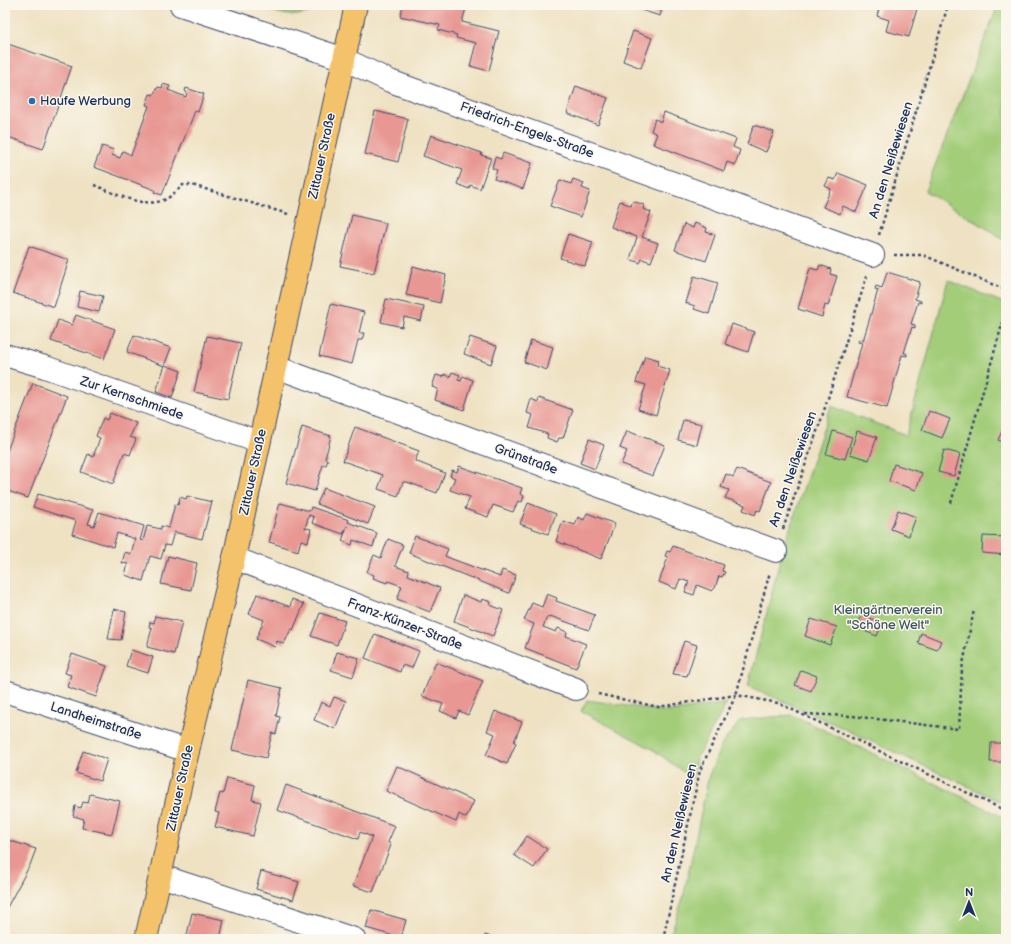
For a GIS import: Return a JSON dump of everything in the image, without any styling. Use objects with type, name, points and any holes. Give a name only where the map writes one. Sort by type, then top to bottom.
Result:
[{"type":"main road","name":"Zittauer Straße","points":[[146,939],[188,751],[234,558],[356,5]]},
{"type":"street","name":"Friedrich-Engels-Straße","points":[[181,5],[344,59],[390,82],[873,255]]},
{"type":"street","name":"Zur Kernschmiede","points":[[5,355],[45,367],[259,442]]},
{"type":"street","name":"Grünstraße","points":[[276,367],[776,551]]},
{"type":"street","name":"Franz-Künzer-Straße","points":[[234,558],[576,689]]},
{"type":"street","name":"Landheimstraße","points":[[5,691],[188,751]]},
{"type":"street","points":[[160,876],[354,939]]},
{"type":"path","name":"An den Neißewiesen","points":[[663,939],[700,770],[736,695],[776,551],[822,420],[948,5]]},
{"type":"path","points":[[94,185],[130,199],[150,203],[167,199],[183,185],[192,185],[308,220]]},
{"type":"path","points":[[873,255],[923,255],[1006,290]]},
{"type":"path","points":[[951,502],[1006,311]]},
{"type":"path","points":[[803,714],[852,716],[959,729],[962,669],[974,610]]},
{"type":"path","points":[[576,689],[658,707],[736,695],[778,703],[1006,811]]},
{"type":"green space","points":[[254,5],[303,5],[310,7],[311,5],[321,5],[304,14],[288,15]]},
{"type":"green space","points":[[998,5],[1006,5],[1006,242],[991,231],[925,191]]},
{"type":"green space","name":"Kleingärtnerverein \"Schöne Welt\"","points":[[948,280],[1006,304],[1006,804],[819,717],[748,686],[783,549],[831,406],[906,435]]},
{"type":"green space","points":[[587,700],[669,712],[727,703],[696,759],[692,778],[652,749],[581,711]]},
{"type":"green space","points":[[793,715],[1006,818],[1006,939],[669,939],[683,898],[709,775],[722,744],[741,720]]},
{"type":"building","points":[[403,5],[467,5],[462,22],[499,31],[489,71],[470,66],[476,43],[456,38],[457,35],[438,30],[440,25],[400,16]]},
{"type":"building","points":[[625,5],[663,5],[660,16]]},
{"type":"building","points":[[880,5],[918,5],[909,37],[886,31],[889,20],[877,16]]},
{"type":"building","points":[[633,31],[652,38],[641,68],[623,61]]},
{"type":"building","name":"Haufe Werbung","points":[[5,43],[72,66],[43,149],[5,136]]},
{"type":"building","points":[[163,84],[170,86],[168,90],[186,97],[186,88],[204,94],[198,112],[195,111],[162,195],[154,192],[155,190],[94,167],[102,146],[114,150],[112,155],[120,158],[123,151],[131,155],[149,106],[146,105],[150,94],[153,95],[158,87],[162,88]]},
{"type":"building","points":[[576,86],[608,98],[598,125],[567,113]]},
{"type":"building","points":[[375,111],[408,119],[398,162],[365,154]]},
{"type":"building","points":[[664,112],[736,139],[733,147],[740,150],[735,165],[727,162],[724,171],[653,144],[657,134],[651,131],[655,119],[661,122]]},
{"type":"building","points":[[754,125],[774,132],[766,152],[747,144]]},
{"type":"building","points":[[431,135],[482,153],[481,155],[491,158],[480,189],[470,185],[469,189],[457,184],[462,170],[423,156]]},
{"type":"building","points":[[503,153],[532,163],[523,189],[494,179],[497,170],[492,168],[495,157],[501,159]]},
{"type":"building","points":[[838,173],[868,185],[856,212],[843,206],[840,214],[823,207],[831,189],[825,186],[829,178],[835,180]]},
{"type":"building","points":[[573,179],[584,183],[582,188],[590,191],[581,217],[550,206],[560,180],[571,184]]},
{"type":"building","points":[[620,201],[631,206],[633,201],[644,205],[643,209],[651,212],[642,237],[658,243],[651,262],[642,259],[640,263],[630,259],[637,237],[611,227]]},
{"type":"building","points":[[352,215],[386,223],[374,273],[340,266]]},
{"type":"building","points":[[695,223],[707,228],[706,232],[715,235],[706,261],[675,250],[684,224],[693,228]]},
{"type":"building","points":[[568,234],[593,242],[585,266],[560,258]]},
{"type":"building","points":[[29,246],[69,260],[54,307],[13,293]]},
{"type":"building","points":[[820,265],[831,269],[830,274],[837,276],[828,306],[825,305],[822,317],[798,309],[810,268],[818,270]]},
{"type":"building","points":[[413,266],[446,275],[440,303],[406,295]]},
{"type":"building","points":[[887,272],[920,282],[915,299],[921,301],[921,303],[918,302],[911,324],[915,325],[915,328],[912,327],[904,353],[907,354],[907,356],[902,355],[887,408],[847,397],[862,343],[858,342],[859,339],[863,341],[878,290],[875,289],[876,286],[882,288]]},
{"type":"building","points":[[694,276],[718,283],[709,314],[694,309],[695,306],[686,303]]},
{"type":"building","points":[[80,291],[103,296],[99,312],[77,307]]},
{"type":"building","points":[[386,299],[424,307],[421,321],[404,317],[402,327],[381,322]]},
{"type":"building","points":[[331,304],[364,312],[359,333],[364,333],[362,340],[358,340],[352,364],[319,356]]},
{"type":"building","points":[[76,315],[115,329],[104,359],[51,341],[58,320],[72,325]]},
{"type":"building","points":[[732,324],[754,332],[748,352],[725,344]]},
{"type":"building","points":[[134,335],[171,348],[164,366],[127,352]]},
{"type":"building","points":[[207,336],[241,343],[228,399],[194,392]]},
{"type":"building","points":[[470,337],[497,346],[491,364],[464,354]]},
{"type":"building","points":[[531,340],[553,347],[547,370],[524,362]]},
{"type":"building","points":[[645,356],[659,360],[657,366],[670,370],[656,415],[638,409],[646,385],[636,382]]},
{"type":"building","points":[[165,365],[181,371],[172,398],[156,392]]},
{"type":"building","points":[[452,372],[460,375],[458,380],[461,381],[463,376],[473,380],[464,410],[435,400],[438,389],[432,387],[436,375],[443,377],[444,374],[450,377]]},
{"type":"building","points":[[33,383],[67,396],[28,498],[5,490],[5,456]]},
{"type":"building","points":[[539,398],[573,410],[563,438],[559,438],[557,442],[547,438],[548,434],[529,428],[533,415],[527,413],[531,399],[538,402]]},
{"type":"building","points":[[929,411],[950,419],[942,438],[922,430]]},
{"type":"building","points":[[110,413],[136,423],[130,437],[136,439],[130,455],[124,453],[113,484],[81,472],[88,454],[93,457],[100,438],[96,436],[103,418],[107,420]]},
{"type":"building","points":[[683,420],[702,424],[697,445],[678,440]]},
{"type":"building","points":[[302,427],[331,436],[325,459],[328,460],[326,465],[323,465],[315,491],[286,483]]},
{"type":"building","points":[[355,427],[419,451],[415,461],[445,473],[437,493],[407,482],[403,482],[398,496],[378,489],[383,475],[343,461]]},
{"type":"building","points":[[1003,429],[1006,430],[1006,443],[998,440]]},
{"type":"building","points":[[627,431],[665,445],[653,476],[621,464],[627,451],[620,448]]},
{"type":"building","points":[[833,431],[852,437],[845,459],[826,454]]},
{"type":"building","points":[[857,431],[877,437],[869,460],[850,454]]},
{"type":"building","points":[[589,439],[604,445],[595,469],[580,463]]},
{"type":"building","points":[[944,450],[960,454],[954,476],[938,472]]},
{"type":"building","points":[[894,464],[922,473],[916,490],[889,481]]},
{"type":"building","points":[[459,466],[522,488],[520,494],[524,496],[522,502],[518,501],[513,512],[493,505],[488,517],[465,509],[470,497],[450,490],[455,478],[450,476],[452,470],[457,472]]},
{"type":"building","points":[[737,469],[771,482],[760,511],[757,510],[755,515],[743,510],[745,505],[725,498],[729,490],[721,487],[726,474],[733,477]]},
{"type":"building","points":[[324,488],[375,507],[368,524],[317,504]]},
{"type":"building","points":[[38,494],[93,510],[88,524],[94,526],[99,512],[144,526],[140,540],[143,541],[147,526],[161,529],[161,526],[169,528],[175,504],[178,505],[180,497],[186,499],[187,496],[212,502],[202,539],[174,532],[170,546],[165,545],[161,559],[150,556],[143,581],[125,575],[128,564],[122,563],[125,552],[131,554],[135,539],[117,533],[113,547],[72,534],[76,521],[33,507]]},
{"type":"building","points":[[280,503],[310,511],[311,507],[349,520],[348,522],[377,533],[373,547],[353,540],[352,545],[342,541],[347,526],[343,534],[312,523],[314,517],[309,515],[305,528],[311,529],[308,542],[301,540],[298,551],[269,542]]},
{"type":"building","points":[[528,503],[556,514],[548,534],[520,524]]},
{"type":"building","points":[[898,510],[916,517],[909,536],[891,529]]},
{"type":"building","points":[[587,513],[615,524],[601,559],[556,541],[563,521],[575,525],[578,517],[584,520]]},
{"type":"building","points":[[415,536],[448,549],[445,556],[452,559],[500,577],[502,570],[516,575],[509,593],[409,553]]},
{"type":"building","points":[[983,536],[1006,537],[1006,555],[982,553]]},
{"type":"building","points":[[388,539],[403,545],[395,566],[409,571],[408,575],[440,588],[430,612],[397,599],[402,586],[373,578],[374,575],[367,572],[374,555],[381,558]]},
{"type":"building","points":[[673,546],[724,565],[722,571],[725,572],[722,577],[719,576],[715,588],[712,591],[697,585],[694,595],[685,592],[689,582],[680,579],[676,589],[659,582],[668,557],[665,556],[667,551],[670,552]]},
{"type":"building","points":[[168,556],[197,563],[191,590],[161,584]]},
{"type":"building","points":[[257,594],[290,607],[292,599],[304,604],[293,630],[291,629],[284,644],[277,641],[275,647],[256,639],[264,620],[249,614]]},
{"type":"building","points":[[547,594],[557,598],[556,601],[595,615],[589,630],[550,616],[550,618],[547,617],[543,627],[556,632],[558,628],[567,632],[566,636],[586,644],[576,668],[525,648],[534,624],[524,620],[532,603],[542,607]]},
{"type":"building","points":[[463,595],[481,602],[482,599],[491,602],[490,605],[503,610],[493,636],[454,621]]},
{"type":"building","points":[[114,609],[126,612],[121,640],[108,639]]},
{"type":"building","points":[[320,613],[345,621],[337,645],[311,636]]},
{"type":"building","points":[[862,615],[882,623],[877,636],[857,628]]},
{"type":"building","points":[[155,616],[182,622],[174,654],[147,647],[152,628],[149,627],[150,622],[154,623]]},
{"type":"building","points":[[811,619],[837,627],[830,645],[805,636]]},
{"type":"building","points":[[921,633],[941,641],[937,650],[918,643]]},
{"type":"building","points":[[375,634],[419,651],[412,668],[402,665],[400,672],[365,658]]},
{"type":"building","points":[[684,641],[697,645],[687,676],[673,674]]},
{"type":"building","points":[[131,650],[153,657],[148,673],[126,666]]},
{"type":"building","points":[[337,652],[359,658],[353,677],[331,670]]},
{"type":"building","points":[[72,654],[107,666],[96,697],[67,687],[71,675],[65,673]]},
{"type":"building","points":[[436,662],[483,681],[468,715],[459,711],[456,718],[440,711],[443,704],[422,696]]},
{"type":"building","points":[[801,670],[817,676],[811,691],[795,685]]},
{"type":"building","points":[[248,680],[282,688],[276,716],[280,717],[276,734],[272,733],[266,758],[232,750]]},
{"type":"building","points":[[334,697],[346,701],[335,729],[314,720],[321,702],[330,706]]},
{"type":"building","points":[[495,711],[522,722],[514,742],[516,743],[507,764],[486,755],[495,734],[487,731]]},
{"type":"building","points":[[991,743],[1006,743],[1006,762],[990,762]]},
{"type":"building","points":[[83,751],[107,759],[100,781],[76,773]]},
{"type":"building","points":[[397,766],[474,801],[466,818],[459,814],[456,822],[386,791]]},
{"type":"building","points":[[227,778],[255,785],[252,800],[261,802],[253,836],[215,827],[219,813],[215,812],[220,793],[223,794]]},
{"type":"building","points":[[286,785],[395,826],[388,842],[391,845],[373,892],[353,886],[372,837],[360,832],[358,839],[277,810]]},
{"type":"building","points":[[90,794],[120,801],[112,834],[82,828],[84,819],[73,816],[75,806],[81,808],[83,802],[88,803]]},
{"type":"building","points":[[527,836],[547,849],[534,868],[514,855]]},
{"type":"building","points":[[5,839],[36,849],[30,865],[5,911]]},
{"type":"building","points":[[261,871],[299,882],[293,900],[256,889]]},
{"type":"building","points":[[371,910],[406,920],[401,938],[366,928]]},
{"type":"building","points":[[192,913],[224,920],[220,939],[186,939]]},
{"type":"building","points":[[485,935],[498,939],[484,939]]},
{"type":"place","name":"Haufe Werbung","points":[[32,101]]}]
